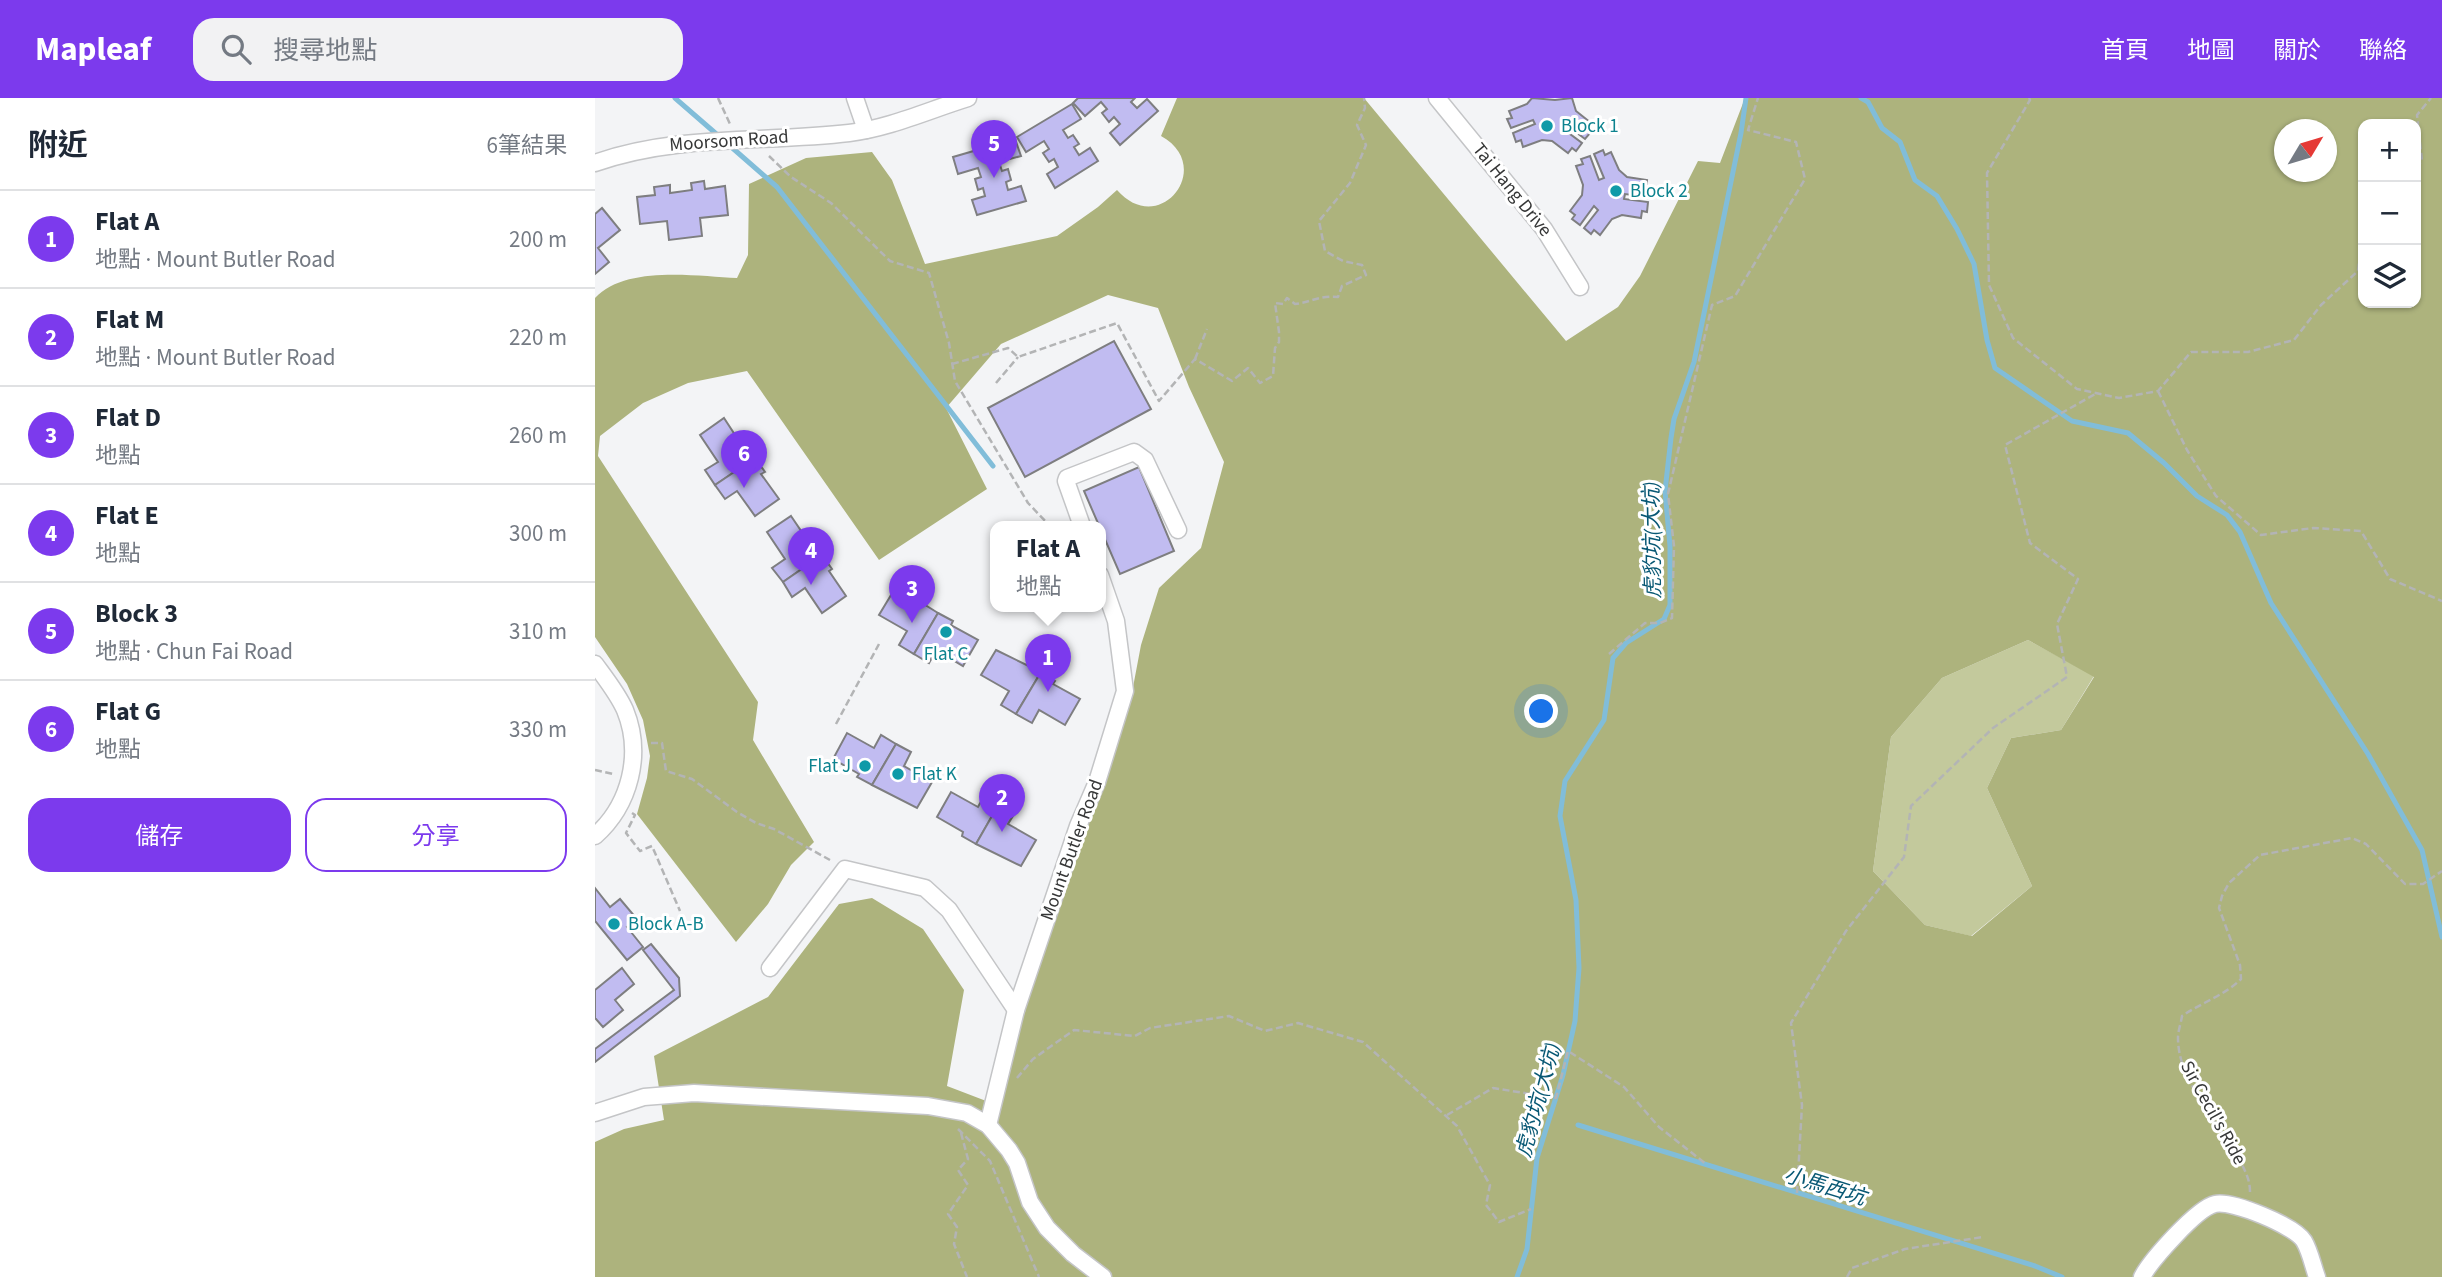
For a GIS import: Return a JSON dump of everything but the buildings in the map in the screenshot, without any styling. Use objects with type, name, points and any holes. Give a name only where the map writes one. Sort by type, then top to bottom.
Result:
[{"type":"street","points":[[855,98],[866,130]]},
{"type":"street","name":"Moorsom Road","points":[[595,163],[649,148],[714,141],[732,132],[866,130],[968,98]]},
{"type":"street","name":"Tai Hang Drive","points":[[1437,98],[1544,229],[1580,286]]},
{"type":"street","points":[[1080,521],[1067,478],[1134,452],[1145,460],[1178,530]]},
{"type":"street","name":"Mount Butler Road","points":[[988,1125],[1016,1010],[1078,826],[1097,782],[1125,691],[1116,621],[1106,590]]},
{"type":"street","points":[[595,664],[625,710],[632,742],[632,766],[627,790],[611,820],[595,836]]},
{"type":"street","points":[[770,968],[845,869],[925,888],[949,909],[1016,1010]]},
{"type":"street","points":[[595,1113],[644,1097],[694,1094],[928,1106],[967,1113],[988,1125],[1009,1150],[1017,1163],[1031,1202],[1047,1228],[1073,1254],[1103,1277]]},
{"type":"street","points":[[2142,1277],[2161,1251],[2201,1212],[2214,1204],[2249,1209],[2296,1233],[2304,1240],[2318,1277]]},
{"type":"path","points":[[718,98],[732,132]]},
{"type":"path","points":[[1195,359],[1232,381],[1248,368],[1260,383],[1273,376],[1275,348],[1279,342],[1275,303],[1283,304],[1287,298],[1295,304],[1323,295],[1338,297],[1342,286],[1366,275],[1362,265],[1343,261],[1325,251],[1319,221],[1350,183],[1366,145],[1357,125],[1365,108],[1364,98]]},
{"type":"path","points":[[1609,654],[1645,623],[1672,618],[1674,546],[1668,494],[1712,305],[1735,296],[1805,179],[1796,142],[1748,130],[1758,98]]},
{"type":"path","points":[[2029,98],[1987,173],[1989,285],[2013,338],[2077,388],[2119,398],[2158,391],[2191,352],[2248,352],[2294,341],[2321,305],[2358,271],[2361,245]]},
{"type":"path","points":[[2417,119],[2417,115],[2431,98]]},
{"type":"path","points":[[764,149],[791,177],[831,203],[890,261],[929,273],[949,342],[955,381],[1028,503],[1045,521]]},
{"type":"path","points":[[996,383],[1018,357],[1117,323],[1159,401],[1195,359],[1207,329]]},
{"type":"path","points":[[952,364],[1008,348],[1018,357]]},
{"type":"path","points":[[2158,391],[2186,450],[2216,496],[2261,535],[2313,528],[2361,531],[2390,579],[2442,601]]},
{"type":"path","points":[[1797,1193],[1803,1105],[1791,1023],[1846,931],[1904,857],[1911,806],[1993,728],[2067,677],[2057,624],[2078,579],[2030,542],[2005,445],[2097,393]]},
{"type":"path","points":[[836,724],[879,644]]},
{"type":"path","points":[[651,743],[661,743],[666,771],[692,779],[737,812],[774,829],[845,869]]},
{"type":"path","points":[[595,770],[620,776]]},
{"type":"path","points":[[635,815],[626,833],[641,851],[652,846],[680,911]]},
{"type":"path","name":"Sir Cecil's Ride","points":[[2249,1209],[2250,1181],[2181,1063],[2178,1036],[2182,1016],[2232,988],[2241,979],[2240,965],[2219,908],[2225,889],[2260,855],[2352,838],[2366,844],[2405,884],[2423,884],[2442,871]]},
{"type":"path","points":[[1018,1078],[1033,1059],[1074,1030],[1135,1036],[1150,1028],[1229,1016],[1265,1031],[1298,1023],[1363,1042],[1457,1126],[1490,1185],[1486,1205],[1499,1222],[1531,1209]]},
{"type":"path","points":[[1445,1116],[1493,1088],[1556,1098],[1568,1051],[1624,1087],[1659,1126],[1706,1164]]},
{"type":"path","points":[[946,1126],[960,1129],[990,1161],[1039,1277]]},
{"type":"path","points":[[960,1129],[968,1159],[958,1170],[968,1185],[948,1214],[957,1227],[954,1244],[967,1277]]},
{"type":"path","points":[[1847,1277],[1852,1268],[1905,1249],[1983,1237]]},
{"type":"green space","points":[[1177,98],[1364,98],[1566,341],[1618,307],[1640,276],[1698,161],[1720,163],[1745,98],[2442,98],[2442,1277],[595,1277],[595,1142],[624,1129],[664,1120],[654,1056],[768,997],[839,904],[872,898],[923,929],[964,990],[947,1086],[994,1104],[1056,911],[1130,703],[1141,645],[1159,588],[1201,548],[1224,462],[1189,387],[1158,308],[1108,295],[1001,344],[946,408],[987,489],[879,560],[747,371],[688,383],[643,403],[600,436],[598,456],[758,702],[753,740],[814,842],[791,865],[768,904],[736,942],[637,814],[650,756],[643,720],[627,684],[595,637],[595,298],[608,288],[642,277],[682,275],[737,278],[748,255],[749,184],[806,158],[872,152],[892,180],[925,264],[1057,236],[1117,190],[1133,203],[1150,206],[1164,202],[1176,193],[1183,179],[1183,164],[1177,149],[1161,136]],"holes":[[[2028,640],[2094,677],[2061,730],[2011,738],[1987,788],[2032,886],[1972,936],[1925,925],[1873,871],[1891,737],[1942,678]]]},
{"type":"green space","points":[[2028,640],[2094,676],[2061,730],[2011,738],[1987,788],[2032,886],[1971,936],[1925,925],[1873,871],[1891,737],[1942,678]]},
{"type":"waterway","points":[[675,98],[721,138]]},
{"type":"waterway","name":"虎豹坑(大坑)","points":[[1517,1277],[1527,1249],[1537,1158],[1563,1075],[1575,1021],[1579,968],[1576,900],[1560,816],[1565,781],[1604,720],[1613,658],[1626,643],[1664,619],[1670,605],[1670,546],[1665,491],[1671,438],[1674,419],[1694,362],[1746,98]]},
{"type":"waterway","points":[[1861,98],[1868,102],[1882,128],[1900,142],[1915,180],[1937,196],[1957,229],[1974,264],[1987,340],[1995,368],[2072,421],[2128,433],[2164,463],[2197,496],[2227,515],[2240,532],[2271,603],[2368,754],[2422,850],[2442,937]]},
{"type":"waterway","points":[[729,145],[777,187],[993,466]]},
{"type":"waterway","name":"小馬西坑","points":[[1578,1125],[2035,1266],[2062,1277]]},
{"type":"place","name":"Block 1","points":[[1547,126]]},
{"type":"place","name":"Block 3","points":[[994,178]]},
{"type":"place","name":"Block 2","points":[[1616,191]]},
{"type":"place","name":"Flat G","points":[[744,488]]},
{"type":"place","name":"Flat E","points":[[811,585]]},
{"type":"place","name":"Flat D","points":[[912,623]]},
{"type":"place","name":"Flat C","points":[[946,632]]},
{"type":"place","name":"Flat A","points":[[1048,692]]},
{"type":"place","name":"Flat J","points":[[865,766]]},
{"type":"place","name":"Flat K","points":[[898,774]]},
{"type":"place","name":"Flat M","points":[[1002,832]]},
{"type":"place","name":"Block A-B","points":[[614,924]]}]
